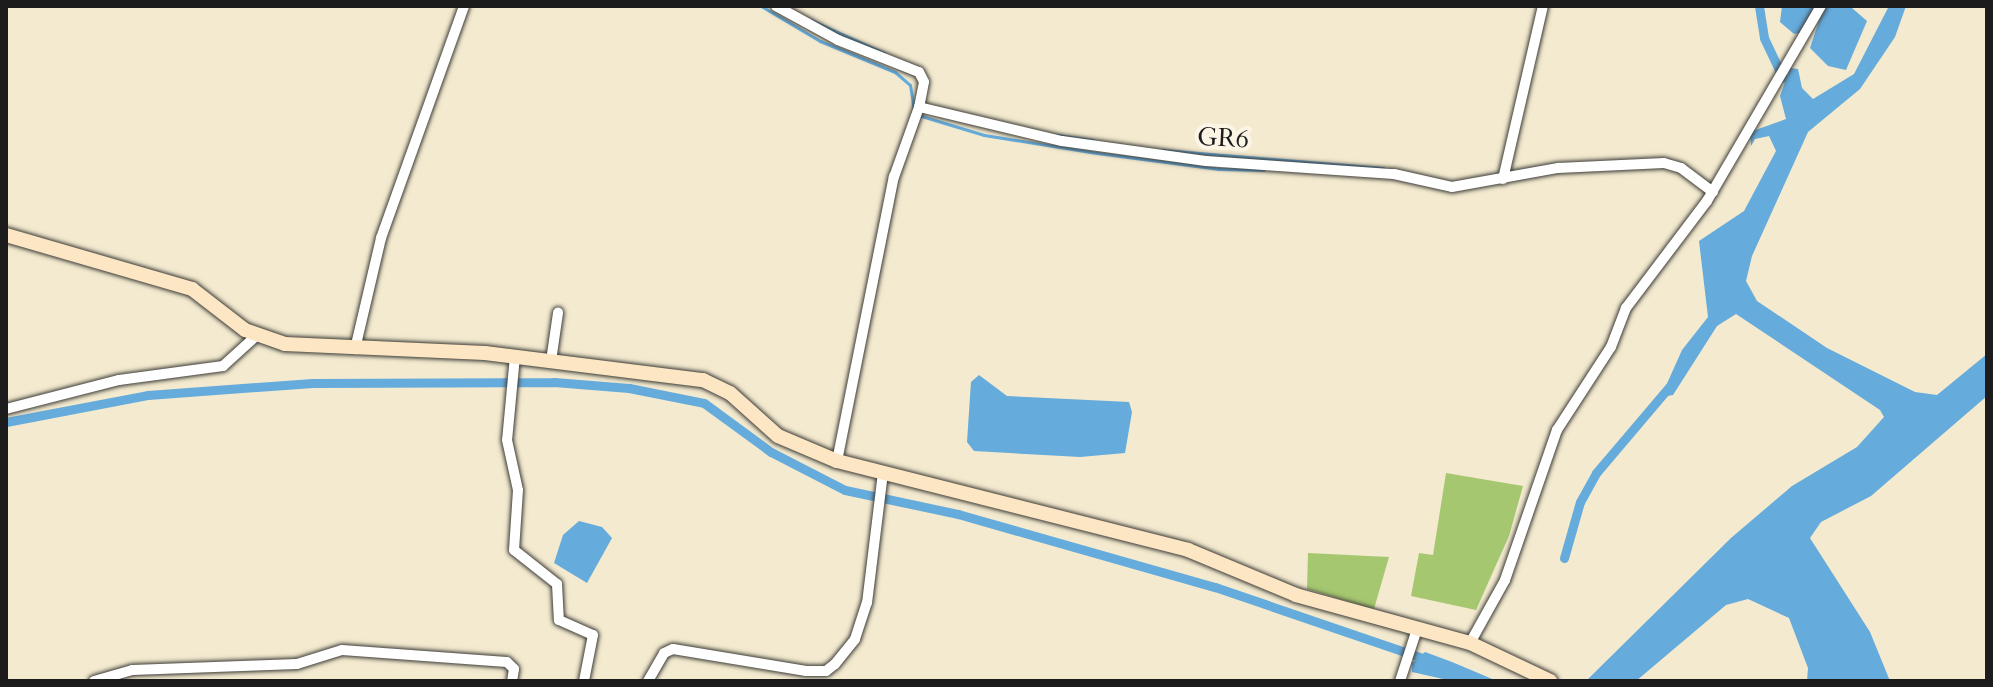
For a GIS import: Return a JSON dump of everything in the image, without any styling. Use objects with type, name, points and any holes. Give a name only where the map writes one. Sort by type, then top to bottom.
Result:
[{"type":"main road","points":[[6,235],[192,289],[256,336],[355,349],[515,356],[711,383],[730,393],[778,436],[837,461],[883,477],[1168,544],[1296,595],[1416,634],[1470,643],[1550,681]]},
{"type":"street","points":[[355,349],[381,238],[464,6]]},
{"type":"street","points":[[776,6],[838,40],[919,72],[924,82],[919,107],[894,177],[837,461]]},
{"type":"street","points":[[1503,179],[1543,6]]},
{"type":"street","points":[[1470,643],[1505,580],[1557,430],[1611,347],[1626,308],[1713,192],[1772,85],[1821,6]]},
{"type":"street","name":"GR6","points":[[919,107],[1062,141],[1177,157],[1309,164],[1452,187],[1572,166],[1664,163],[1681,168],[1713,192]]},
{"type":"street","points":[[551,361],[558,313]]},
{"type":"street","points":[[6,409],[119,380],[223,366],[256,336]]},
{"type":"street","points":[[515,356],[507,440],[518,490],[514,550],[557,584],[559,620],[593,635],[584,681]]},
{"type":"street","points":[[648,681],[664,653],[673,649],[826,671],[848,650],[861,626],[883,477]]},
{"type":"street","points":[[1402,678],[1416,634]]},
{"type":"street","points":[[94,681],[132,670],[297,664],[342,650],[507,662],[514,669],[512,681]]},
{"type":"green space","points":[[1446,473],[1523,486],[1509,536],[1476,610],[1411,596],[1419,553],[1433,555]]},
{"type":"green space","points":[[1308,553],[1389,557],[1374,609],[1307,589]]},
{"type":"water","points":[[1782,6],[1816,6],[1800,33],[1794,34],[1780,22]]},
{"type":"water","points":[[1824,6],[1852,8],[1867,21],[1846,70],[1828,66],[1810,48]]},
{"type":"water","points":[[1889,6],[1906,6],[1895,37],[1860,89],[1808,132],[1752,256],[1746,281],[1757,301],[1827,348],[1915,392],[1937,395],[1987,354],[1987,396],[1871,496],[1821,522],[1810,538],[1870,632],[1890,681],[1807,681],[1808,668],[1789,618],[1748,599],[1726,605],[1636,681],[1586,681],[1731,538],[1792,486],[1857,447],[1884,417],[1880,410],[1736,314],[1717,326],[1673,395],[1661,397],[1682,350],[1708,317],[1699,241],[1744,211],[1776,151],[1769,136],[1755,139],[1751,146],[1750,132],[1786,119],[1780,96],[1790,68],[1798,69],[1802,88],[1813,99],[1854,74]]},
{"type":"water","points":[[979,375],[1007,396],[1129,402],[1132,412],[1125,453],[1080,457],[974,451],[967,442],[971,382]]},
{"type":"water","points":[[579,521],[602,527],[612,538],[587,583],[554,563],[563,535]]},
{"type":"water","points":[[1425,652],[1497,681],[1452,681],[1412,672],[1412,663]]},
{"type":"waterway","points":[[761,6],[820,41],[895,72],[910,85],[914,109]]},
{"type":"waterway","points":[[1759,6],[1764,38],[1783,78]]},
{"type":"waterway","points":[[811,20],[884,53]]},
{"type":"waterway","points":[[918,115],[984,135],[1097,153],[1219,169],[1264,170]]},
{"type":"waterway","points":[[1057,135],[1093,140]]},
{"type":"waterway","points":[[1163,150],[1383,168]]},
{"type":"waterway","points":[[6,422],[148,395],[313,383],[554,382],[629,388],[704,403],[771,452],[845,490],[958,514],[1215,587],[1431,661]]},
{"type":"waterway","points":[[1564,558],[1580,502],[1596,473],[1669,387]]}]
